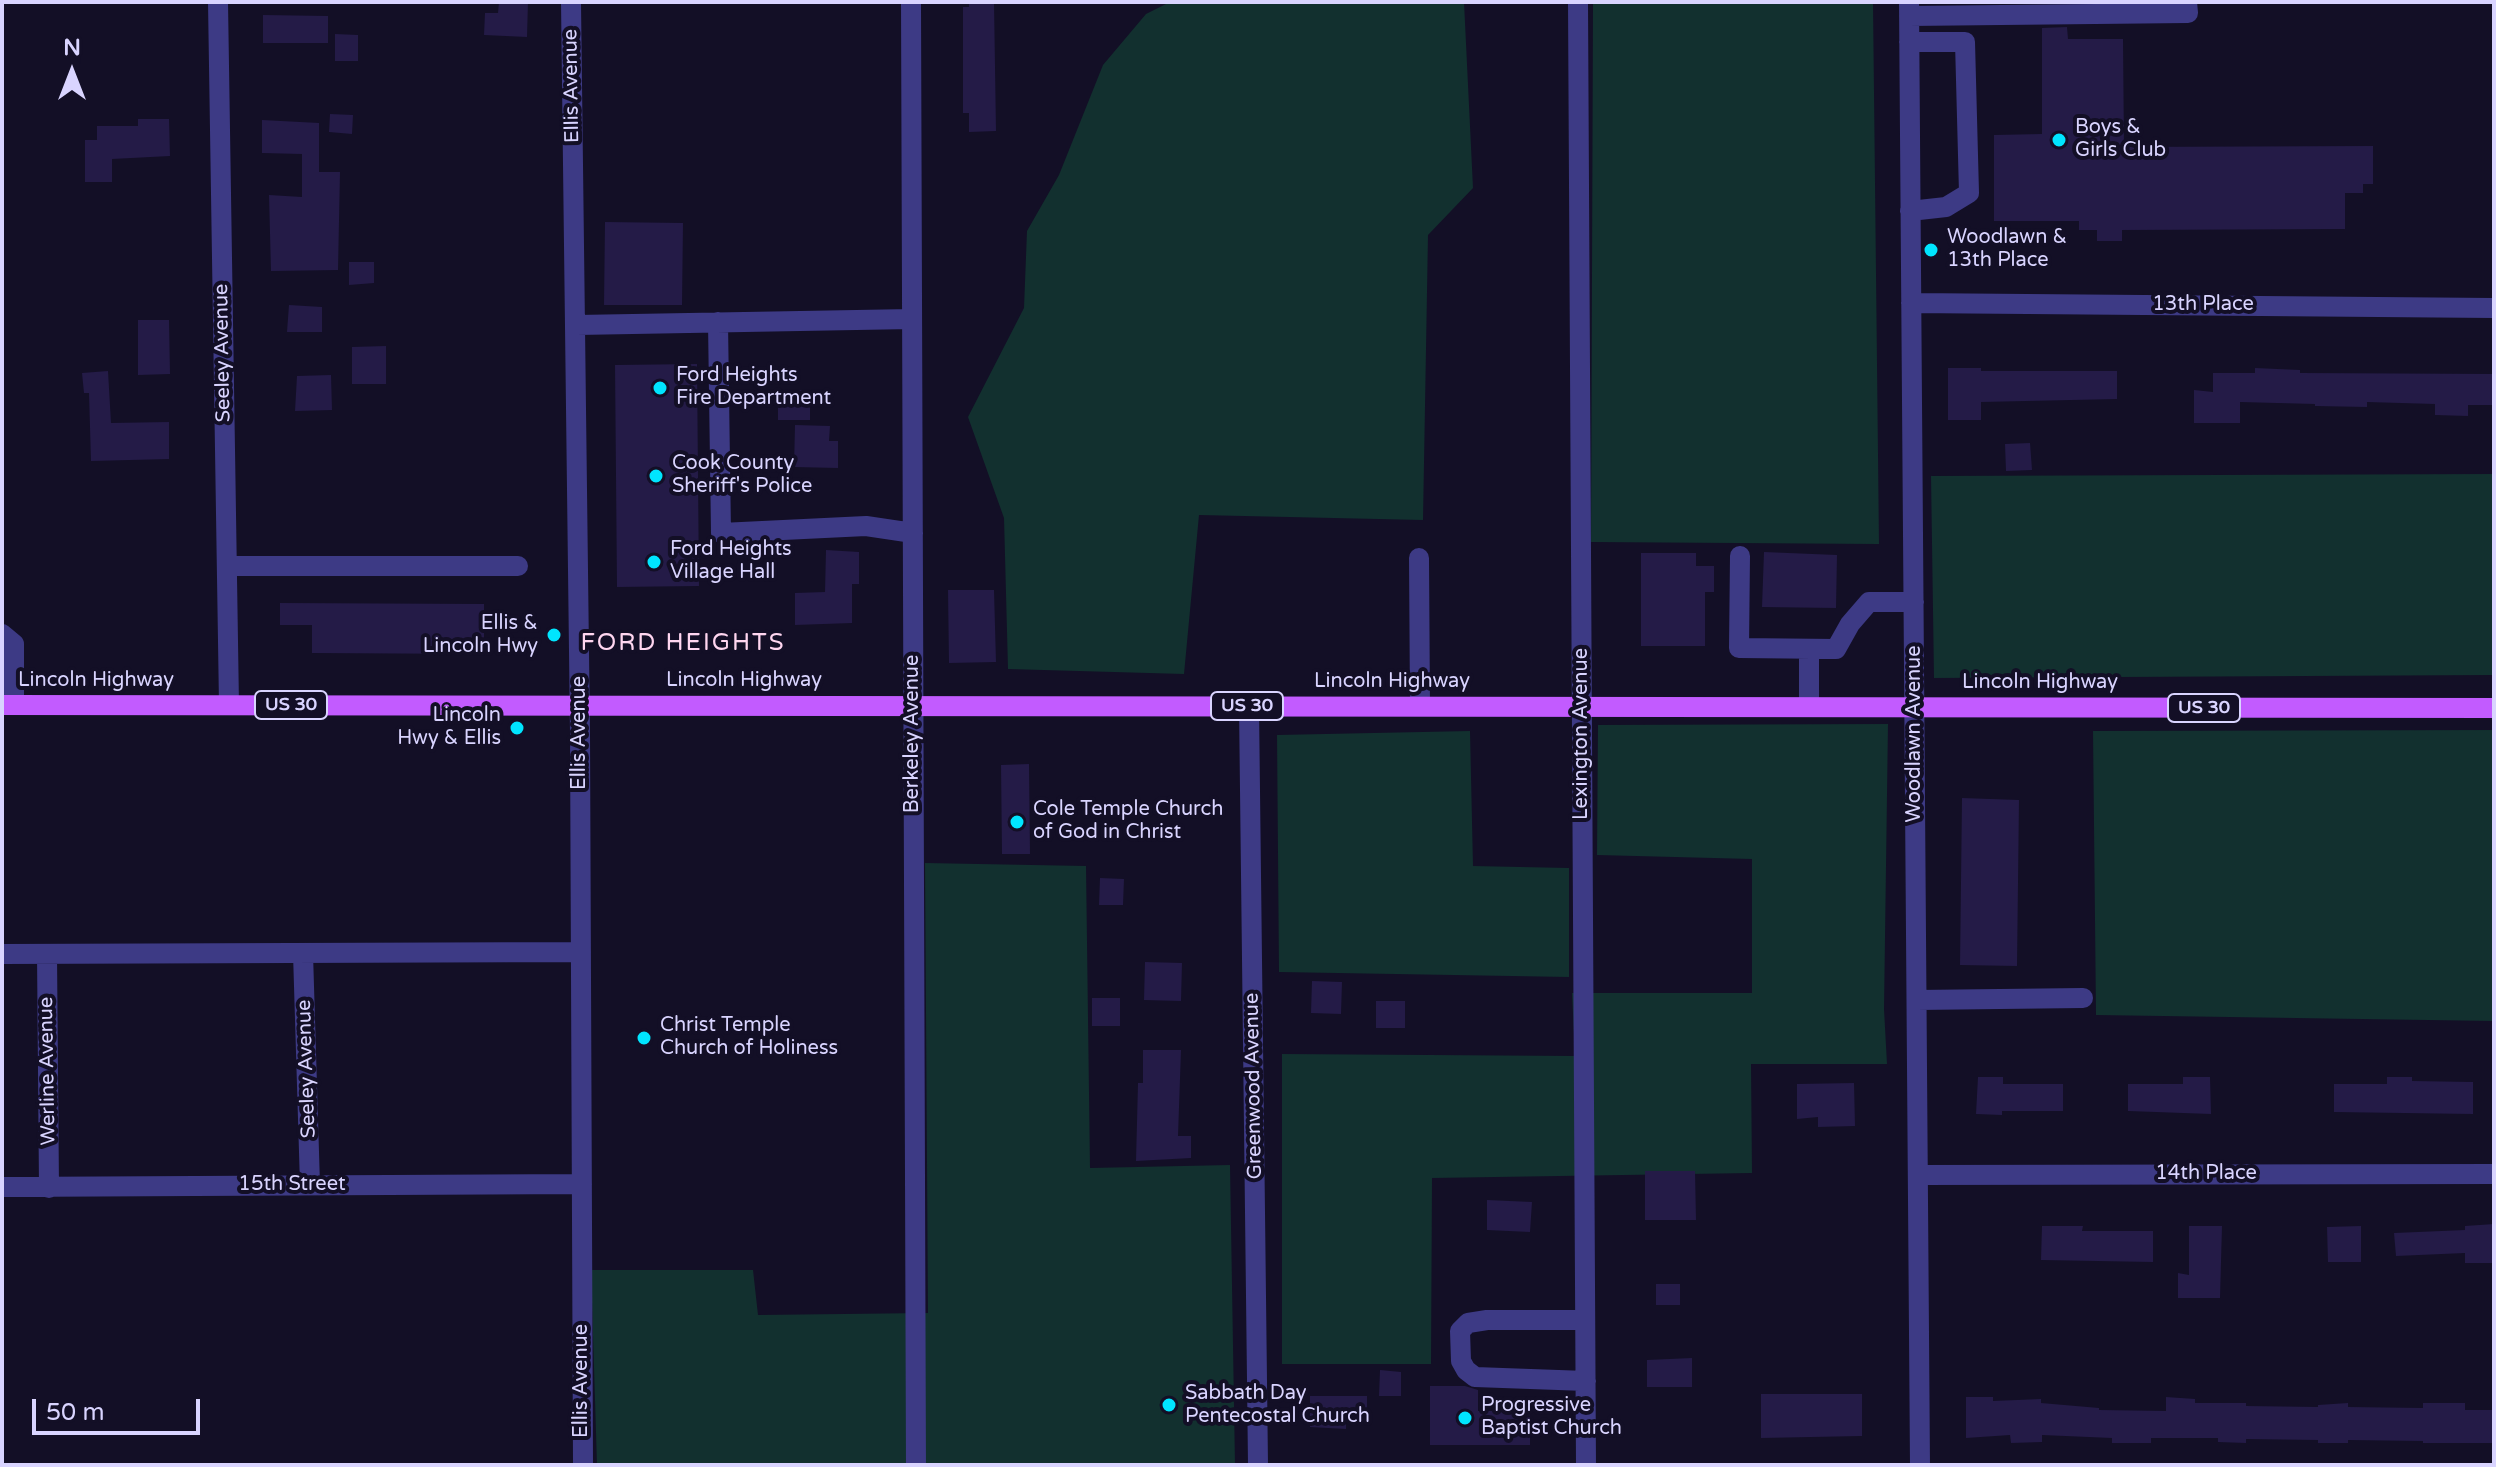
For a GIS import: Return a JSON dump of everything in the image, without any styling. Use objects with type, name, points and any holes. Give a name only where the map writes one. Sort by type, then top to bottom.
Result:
[{"type":"main road","name":"Lincoln Highway","points":[[8,705],[2494,708]]},
{"type":"street","name":"Seeley Avenue","points":[[218,2],[229,705]]},
{"type":"street","name":"Ellis Avenue","points":[[571,2],[577,325],[583,1465]]},
{"type":"street","name":"Berkeley Avenue","points":[[911,2],[916,1465]]},
{"type":"street","name":"Lexington Avenue","points":[[1578,2],[1586,1465]]},
{"type":"street","points":[[1909,9],[2188,8]]},
{"type":"street","name":"Woodlawn Avenue","points":[[1909,9],[1920,1465]]},
{"type":"street","points":[[1909,42],[1965,42],[1969,193],[1946,207],[1910,211]]},
{"type":"street","name":"13th Place","points":[[1911,303],[2494,308]]},
{"type":"street","points":[[577,325],[912,319]]},
{"type":"street","points":[[718,322],[721,533],[866,526],[913,533]]},
{"type":"street","points":[[1740,556],[1739,648],[1836,649],[1850,624],[1869,602],[1914,602]]},
{"type":"street","points":[[1419,558],[1420,706]]},
{"type":"street","points":[[227,566],[518,566]]},
{"type":"street","points":[[2,634],[14,644],[8,705]]},
{"type":"street","points":[[1809,649],[1809,707]]},
{"type":"street","name":"Greenwood Avenue","points":[[1249,706],[1258,1465]]},
{"type":"street","points":[[2,954],[581,952]]},
{"type":"street","name":"Seeley Avenue","points":[[303,953],[310,1185]]},
{"type":"street","name":"Werline Avenue","points":[[47,954],[49,1188]]},
{"type":"street","points":[[1917,1000],[2083,998]]},
{"type":"street","name":"14th Place","points":[[1918,1175],[2494,1174]]},
{"type":"street","name":"15th Street","points":[[2,1187],[582,1184]]},
{"type":"street","points":[[1585,1320],[1487,1320],[1468,1323],[1460,1331],[1461,1361],[1475,1377],[1586,1381]]},
{"type":"green space","points":[[1170,2],[1464,2],[1473,188],[1428,235],[1423,520],[1199,515],[1184,674],[1008,669],[1004,518],[968,417],[1024,308],[1027,231],[1059,175],[1103,65],[1146,14]]},
{"type":"green space","points":[[1593,2],[1873,2],[1879,544],[1591,542]]},
{"type":"green space","points":[[2494,474],[2494,675],[1934,678],[1931,476]]},
{"type":"green space","points":[[1888,724],[1884,1009],[1887,1064],[1751,1064],[1752,1173],[1432,1178],[1431,1364],[1282,1364],[1282,1054],[1575,1056],[1572,993],[1752,993],[1752,859],[1597,855],[1598,725]]},
{"type":"green space","points":[[2494,730],[2494,1021],[2096,1015],[2093,731]]},
{"type":"green space","points":[[1470,731],[1473,866],[1569,868],[1569,977],[1279,972],[1277,735]]},
{"type":"green space","points":[[925,863],[1086,866],[1090,1168],[1230,1165],[1235,1465],[597,1465],[591,1270],[753,1270],[758,1315],[928,1313]]},
{"type":"building","points":[[499,2],[528,2],[527,37],[484,35],[485,13],[498,13]]},
{"type":"building","points":[[969,2],[994,2],[996,131],[969,132],[969,113],[963,113],[963,7],[969,7]]},
{"type":"building","points":[[263,15],[328,16],[328,43],[263,43]]},
{"type":"building","name":"Boys & Girls Club","points":[[2067,27],[2068,39],[2123,39],[2124,147],[2373,146],[2373,184],[2363,184],[2363,193],[2345,193],[2345,229],[2122,230],[2122,241],[2097,241],[2097,230],[2079,230],[2079,221],[1994,221],[1994,135],[2042,134],[2042,28]]},
{"type":"building","points":[[335,34],[358,35],[358,61],[335,61]]},
{"type":"building","points":[[330,114],[353,115],[352,134],[329,132]]},
{"type":"building","points":[[138,119],[169,119],[170,156],[112,159],[112,182],[85,182],[85,140],[97,140],[97,126],[138,126]]},
{"type":"building","points":[[262,120],[319,123],[319,172],[340,172],[338,270],[271,271],[269,195],[302,197],[302,154],[262,153]]},
{"type":"building","points":[[605,222],[683,223],[682,305],[604,305]]},
{"type":"building","points":[[349,262],[374,262],[374,283],[349,285]]},
{"type":"building","points":[[289,305],[322,307],[322,332],[287,332]]},
{"type":"building","points":[[138,320],[169,320],[170,374],[138,375]]},
{"type":"building","points":[[386,346],[386,384],[352,384],[352,347]]},
{"type":"building","points":[[697,364],[699,586],[617,587],[615,365]]},
{"type":"building","points":[[1948,368],[1981,368],[1981,371],[2117,371],[2117,399],[1981,402],[1981,420],[1948,420]]},
{"type":"building","points":[[2255,368],[2300,370],[2300,373],[2494,374],[2494,405],[2468,405],[2468,416],[2435,415],[2435,404],[2367,402],[2367,407],[2240,402],[2240,423],[2194,423],[2194,390],[2213,392],[2213,373],[2255,373]]},
{"type":"building","points":[[108,371],[111,423],[169,422],[169,459],[91,461],[89,393],[84,393],[82,373]]},
{"type":"building","points":[[331,375],[332,410],[295,411],[297,376]]},
{"type":"building","points":[[778,390],[810,390],[810,420],[778,420]]},
{"type":"building","points":[[795,425],[830,426],[829,441],[838,441],[838,468],[794,467]]},
{"type":"building","points":[[2030,443],[2032,470],[2006,471],[2005,444]]},
{"type":"building","points":[[826,550],[859,552],[859,584],[852,584],[852,623],[795,625],[795,593],[825,592]]},
{"type":"building","points":[[1764,552],[1837,555],[1836,608],[1762,607]]},
{"type":"building","points":[[1641,553],[1696,553],[1696,566],[1714,566],[1714,592],[1705,592],[1705,646],[1641,646]]},
{"type":"building","points":[[948,590],[994,590],[996,662],[949,663]]},
{"type":"building","points":[[280,603],[484,604],[484,654],[312,653],[312,625],[280,625]]},
{"type":"building","points":[[1029,764],[1030,854],[1002,854],[1001,765]]},
{"type":"building","points":[[1962,798],[2019,800],[2017,966],[1960,965]]},
{"type":"building","points":[[1100,878],[1124,879],[1123,905],[1099,905]]},
{"type":"building","points":[[1145,962],[1182,963],[1181,1001],[1144,1000]]},
{"type":"building","points":[[1312,981],[1342,982],[1341,1014],[1311,1013]]},
{"type":"building","points":[[1092,998],[1120,998],[1120,1026],[1092,1026]]},
{"type":"building","points":[[1376,1001],[1405,1001],[1405,1028],[1376,1028]]},
{"type":"building","points":[[1143,1050],[1181,1050],[1178,1136],[1191,1136],[1191,1158],[1136,1161],[1138,1083],[1143,1083]]},
{"type":"building","points":[[1978,1077],[2003,1077],[2003,1084],[2063,1084],[2063,1111],[1976,1114]]},
{"type":"building","points":[[2183,1077],[2210,1077],[2211,1114],[2128,1111],[2128,1084],[2183,1084]]},
{"type":"building","points":[[2387,1077],[2412,1077],[2412,1081],[2473,1082],[2473,1114],[2334,1112],[2334,1084],[2387,1084]]},
{"type":"building","points":[[1854,1083],[1855,1126],[1818,1127],[1818,1117],[1797,1119],[1797,1084]]},
{"type":"building","points":[[1645,1171],[1695,1171],[1696,1220],[1645,1220]]},
{"type":"building","points":[[1487,1200],[1532,1202],[1530,1232],[1487,1230]]},
{"type":"building","points":[[2494,1224],[2494,1263],[2465,1263],[2465,1253],[2396,1256],[2394,1233],[2465,1230],[2465,1226]]},
{"type":"building","points":[[2042,1226],[2083,1226],[2082,1231],[2153,1231],[2153,1262],[2041,1260]]},
{"type":"building","points":[[2189,1226],[2222,1226],[2220,1298],[2178,1298],[2178,1273],[2189,1275]]},
{"type":"building","points":[[2361,1226],[2361,1262],[2328,1262],[2327,1227]]},
{"type":"building","points":[[1656,1284],[1680,1284],[1680,1305],[1656,1305]]},
{"type":"building","points":[[1692,1358],[1692,1387],[1647,1387],[1647,1360]]},
{"type":"building","points":[[1380,1370],[1401,1372],[1401,1396],[1379,1396]]},
{"type":"building","points":[[1430,1386],[1465,1386],[1478,1390],[1478,1411],[1530,1411],[1530,1445],[1430,1445]]},
{"type":"building","points":[[1761,1394],[1862,1394],[1862,1436],[1761,1438]]},
{"type":"building","points":[[1310,1396],[1367,1396],[1367,1421],[1346,1421],[1346,1429],[1310,1427]]},
{"type":"building","points":[[1966,1397],[1993,1397],[1993,1401],[2041,1399],[2041,1403],[2099,1410],[2166,1411],[2166,1397],[2195,1399],[2195,1403],[2246,1403],[2246,1406],[2318,1407],[2348,1403],[2348,1407],[2423,1408],[2423,1403],[2465,1403],[2465,1410],[2494,1410],[2494,1443],[2348,1440],[2348,1443],[2318,1443],[2318,1440],[2246,1439],[2246,1443],[2218,1442],[2218,1438],[2151,1438],[2151,1443],[2112,1443],[2112,1438],[2042,1435],[2042,1442],[2011,1443],[2010,1435],[1966,1438]]},
{"type":"place","name":"Boys & Girls Club","points":[[2059,140]]},
{"type":"place","name":"Woodlawn & 13th Place","points":[[1931,250]]},
{"type":"place","name":"Ford Heights Fire Department","points":[[660,388]]},
{"type":"place","name":"Cook County Sheriff's Police","points":[[656,476]]},
{"type":"place","name":"Ford Heights Village Hall","points":[[654,562]]},
{"type":"place","name":"Ellis & Lincoln Hwy","points":[[554,635]]},
{"type":"place","name":"Lincoln Hwy & Ellis","points":[[517,728]]},
{"type":"place","name":"Cole Temple Church of God in Christ","points":[[1017,822]]},
{"type":"place","name":"Christ Temple Church of Holiness","points":[[644,1038]]},
{"type":"place","name":"Sabbath Day Pentecostal Church","points":[[1169,1405]]},
{"type":"place","name":"Progressive Baptist Church","points":[[1465,1418]]},
{"type":"district","name":"FORD HEIGHTS","points":[[683,644]]}]
